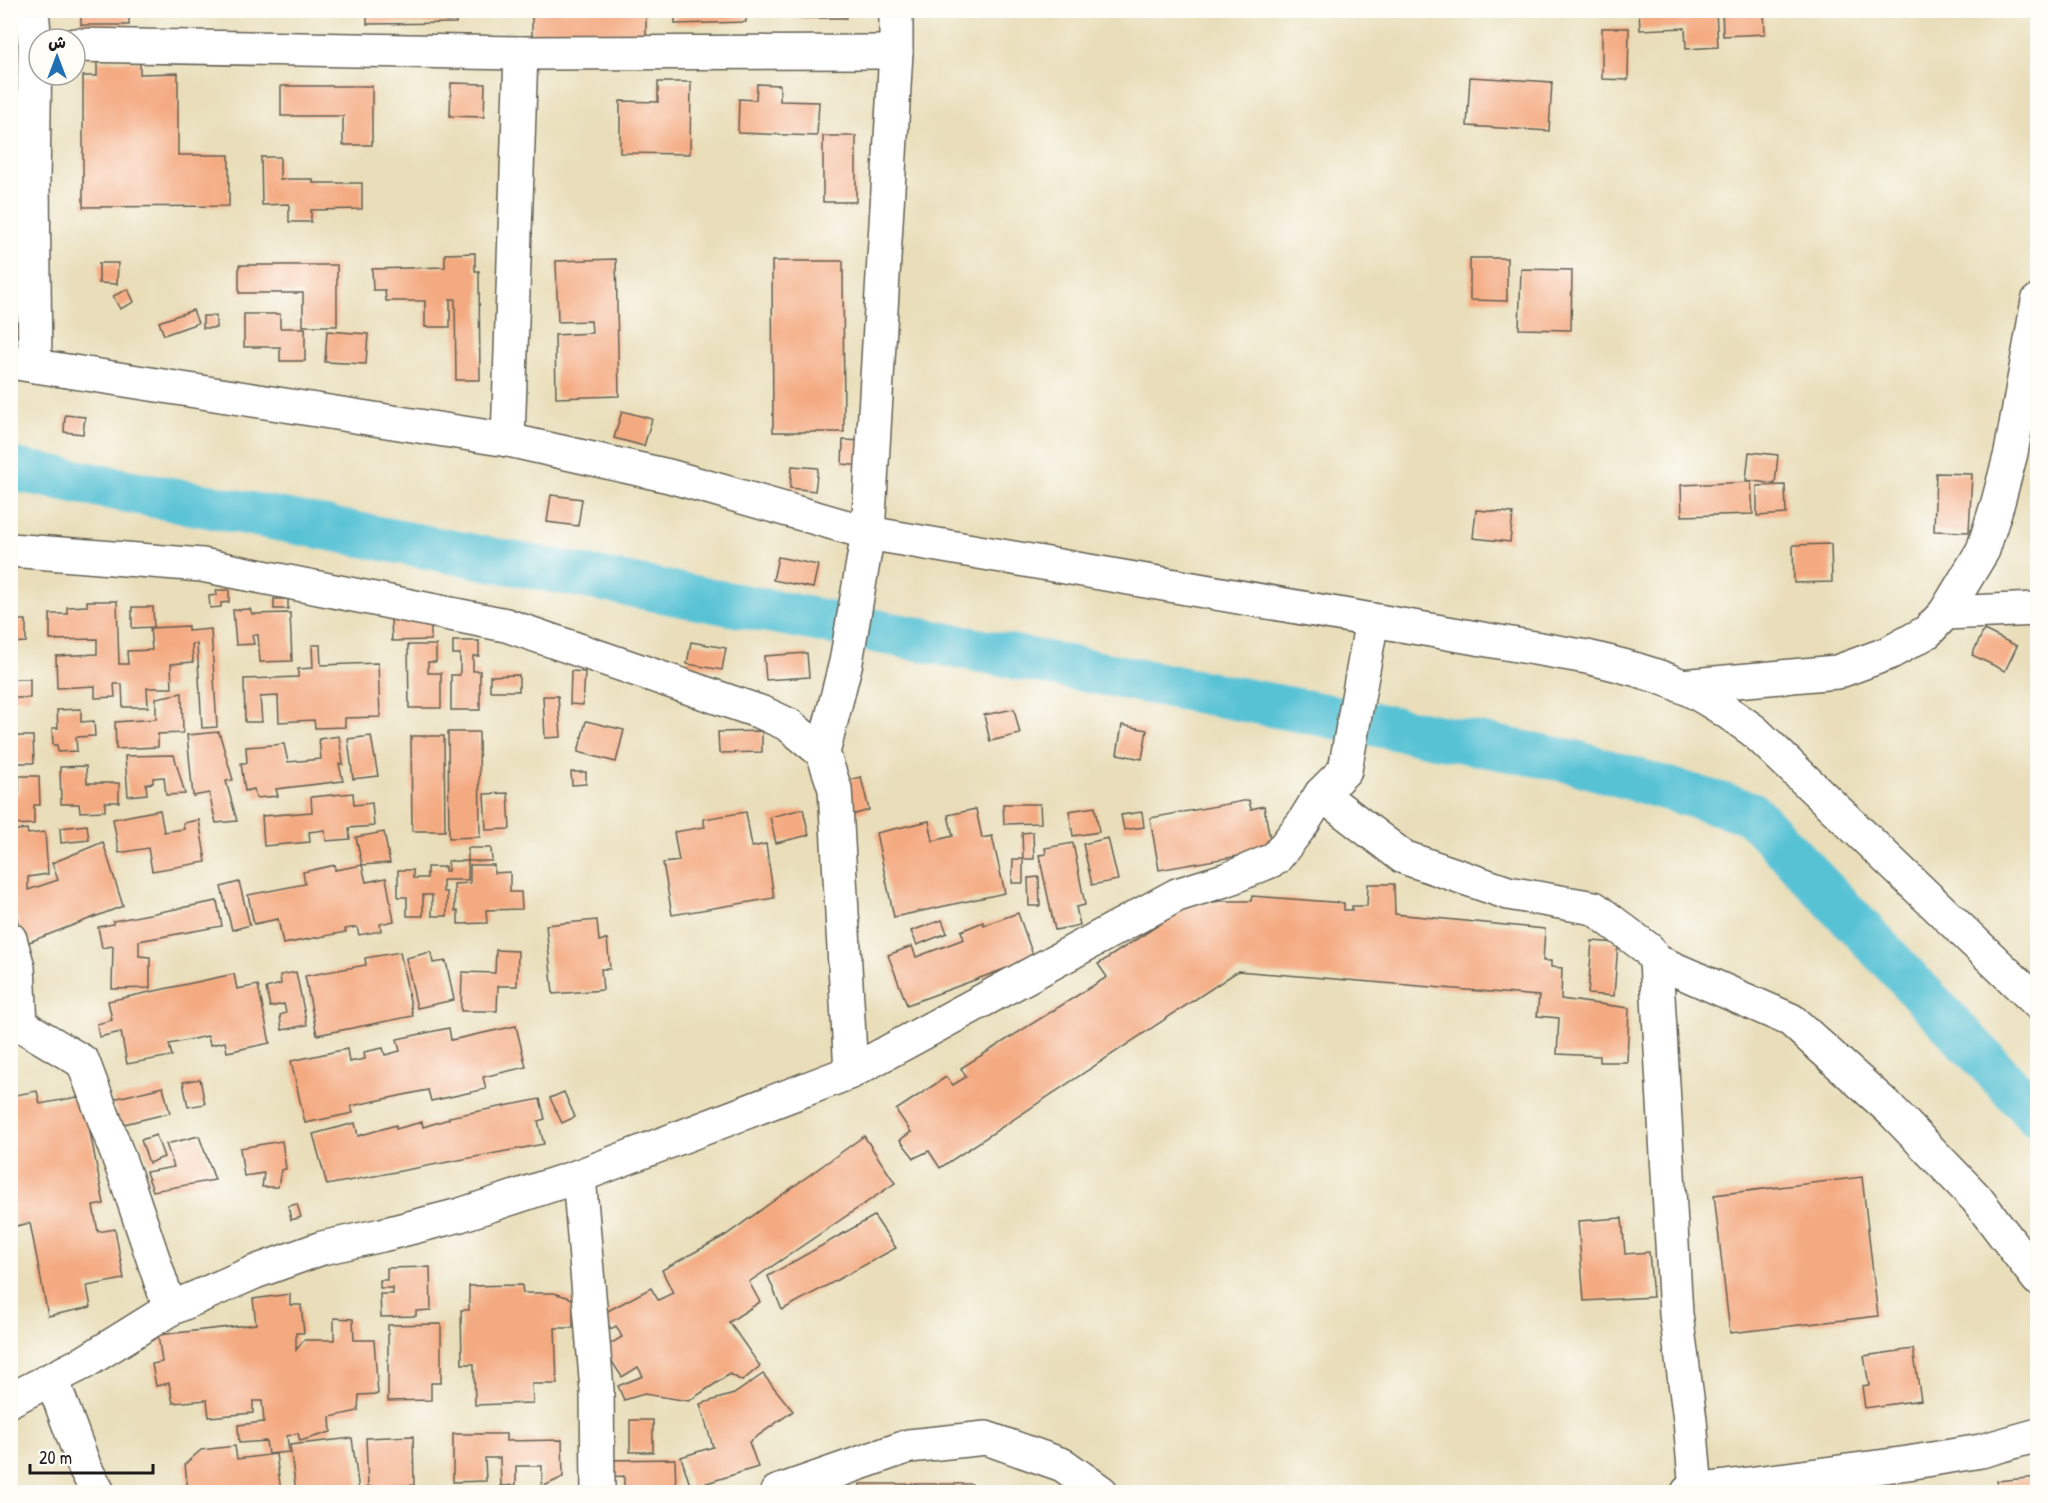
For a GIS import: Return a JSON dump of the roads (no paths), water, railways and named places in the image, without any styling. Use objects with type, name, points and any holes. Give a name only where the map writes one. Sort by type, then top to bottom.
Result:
[{"type":"street","points":[[32,10],[34,27]]},
{"type":"street","points":[[823,753],[846,662],[867,546],[896,52],[896,10]]},
{"type":"street","points":[[87,45],[521,53],[896,52]]},
{"type":"street","points":[[508,440],[521,53]]},
{"type":"street","points":[[32,87],[22,180],[23,364],[508,440],[669,476],[867,546],[1370,635],[1587,657],[1638,669],[1681,686],[1719,706],[1754,731],[2037,1003]]},
{"type":"street","points":[[1681,686],[1837,672],[1889,653],[1927,632],[1945,613],[1983,550],[1998,502],[2011,453],[2037,301]]},
{"type":"street","points":[[10,550],[202,565],[506,625],[763,713],[789,725],[823,753],[835,789],[851,1072]]},
{"type":"street","points":[[1945,613],[2033,616]]},
{"type":"street","points":[[10,1400],[85,1362],[170,1310],[255,1272],[322,1248],[382,1236],[460,1215],[579,1176],[851,1072],[1177,895],[1228,879],[1275,859],[1303,823],[1321,794],[1345,770],[1370,635]]},
{"type":"street","points":[[1321,794],[1403,857],[1508,893],[1594,908],[1648,949],[1656,960],[1791,1020],[1891,1110],[1968,1190],[2037,1279]]},
{"type":"street","points":[[10,939],[18,967],[23,1037],[83,1062],[125,1175],[170,1310]]},
{"type":"street","points":[[1656,960],[1676,1314],[1690,1420],[1693,1492],[1981,1451],[2037,1434]]},
{"type":"street","points":[[579,1176],[597,1390],[598,1492]]},
{"type":"street","points":[[52,1379],[85,1468],[98,1492]]},
{"type":"street","points":[[777,1492],[909,1446],[986,1438],[1063,1465],[1101,1492]]},
{"type":"waterway","points":[[10,469],[1575,762],[1751,813],[2038,1116]]}]
